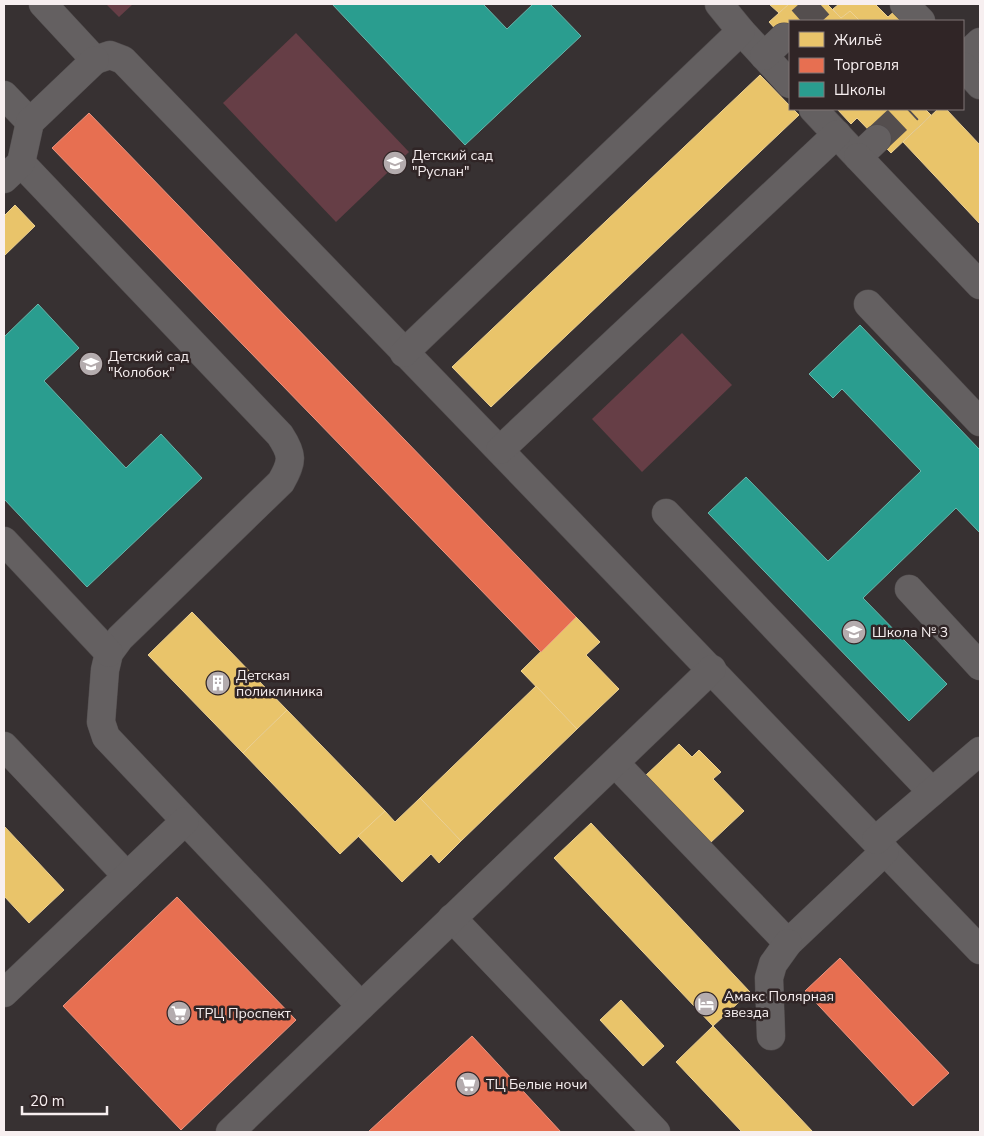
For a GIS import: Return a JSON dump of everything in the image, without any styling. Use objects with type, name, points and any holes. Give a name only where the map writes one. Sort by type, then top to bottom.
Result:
[{"type":"lane","points":[[43,4],[95,60]]},
{"type":"lane","points":[[719,4],[789,83]]},
{"type":"lane","points":[[904,4],[920,20]]},
{"type":"lane","points":[[404,353],[741,31]]},
{"type":"lane","points":[[764,56],[784,38]]},
{"type":"lane","points":[[964,57],[980,42]]},
{"type":"lane","points":[[362,1006],[106,737],[101,722],[104,670],[109,653],[120,638],[282,482],[290,467],[290,450],[280,435],[12,171],[30,122],[95,60],[110,55],[123,60],[404,353],[712,669],[980,950]]},
{"type":"lane","points":[[964,67],[980,85]]},
{"type":"lane","points":[[4,95],[30,122]]},
{"type":"lane","points":[[814,110],[837,134],[867,148],[980,285]]},
{"type":"lane","points":[[500,450],[837,134]]},
{"type":"lane","points":[[868,304],[980,422]]},
{"type":"lane","points":[[666,513],[932,792]]},
{"type":"lane","points":[[4,541],[109,653]]},
{"type":"lane","points":[[909,589],[980,666]]},
{"type":"lane","points":[[230,1132],[712,669]]},
{"type":"lane","points":[[4,746],[127,876]]},
{"type":"lane","points":[[771,1036],[769,978],[773,964],[788,943],[932,792],[980,751]]},
{"type":"lane","points":[[615,763],[788,943]]},
{"type":"lane","points":[[4,993],[185,821]]},
{"type":"lane","points":[[452,918],[656,1132]]},
{"type":"shaded area","points":[[106,4],[133,4],[119,17]]},
{"type":"shaded area","points":[[296,33],[409,152],[336,222],[223,103]]},
{"type":"shaded area","points":[[682,333],[732,385],[642,472],[592,419]]},
{"type":"building: Жильё","points":[[769,4],[789,4],[779,13]]},
{"type":"building: Жильё","points":[[789,4],[827,4],[841,18],[850,11],[859,20],[789,20],[789,44],[769,22]]},
{"type":"building: Жильё","points":[[839,4],[875,4],[888,17],[897,9],[907,20],[859,20],[850,11],[841,18],[833,9]]},
{"type":"building: Жильё","points":[[760,75],[789,105],[789,110],[794,110],[799,115],[491,407],[452,367]]},
{"type":"building: Жильё","points":[[838,110],[926,110],[931,115],[891,153],[857,118],[851,124]]},
{"type":"building: Жильё","points":[[937,110],[947,110],[980,145],[980,224],[903,142]]},
{"type":"building: Жильё","points":[[15,205],[35,226],[4,256],[4,216]]},
{"type":"building: Жильё","name":"Детская поликлиника","points":[[192,612],[287,710],[243,753],[148,655]]},
{"type":"building: Жильё","points":[[576,617],[600,642],[586,655],[619,689],[577,729],[521,671]]},
{"type":"building: Жильё","points":[[536,686],[577,729],[461,841],[420,798]]},
{"type":"building: Жильё","points":[[287,710],[385,811],[340,854],[243,753]]},
{"type":"building: Жильё","points":[[679,744],[692,757],[699,750],[721,772],[713,779],[744,811],[709,844],[645,776]]},
{"type":"building: Жильё","points":[[420,798],[461,841],[439,863],[431,854],[402,882],[358,836],[385,811],[395,822]]},
{"type":"building: Жильё","points":[[591,823],[750,992],[713,1026],[554,858]]},
{"type":"building: Жильё","points":[[4,826],[64,890],[29,923],[4,896]]},
{"type":"building: Жильё","points":[[621,1000],[664,1046],[643,1066],[600,1020]]},
{"type":"building: Жильё","points":[[713,1026],[813,1132],[742,1132],[676,1062]]},
{"type":"building: Торговля","points":[[89,113],[576,617],[541,652],[52,148]]},
{"type":"building: Торговля","name":"ТРЦ Проспект","points":[[177,897],[296,1020],[181,1130],[63,1006]]},
{"type":"building: Торговля","points":[[840,958],[949,1073],[913,1106],[805,991]]},
{"type":"building: Торговля","name":"ТЦ Белые ночи","points":[[472,1036],[561,1132],[368,1132]]},
{"type":"building: Школы","points":[[332,4],[483,4],[507,29],[533,4],[550,4],[581,36],[465,145]]},
{"type":"building: Школы","points":[[38,304],[79,348],[44,381],[126,468],[161,434],[202,478],[87,587],[4,499],[4,337]]},
{"type":"building: Школы","points":[[860,325],[980,450],[980,533],[956,508],[863,598],[947,684],[909,721],[708,513],[746,477],[828,561],[921,471],[842,389],[833,398],[809,374]]},
{"type":"tunnel","points":[[802,20],[820,4]]},
{"type":"tunnel","points":[[877,139],[908,110]]},
{"type":"place","name":"Детский сад \"Руслан\"","points":[[395,163]]},
{"type":"place","name":"Детский сад \"Колобок\"","points":[[91,364]]},
{"type":"place","name":"Школа № 3","points":[[854,632]]},
{"type":"place","name":"Детская поликлиника","points":[[218,683]]},
{"type":"place","name":"Амакс Полярная звезда","points":[[706,1004]]},
{"type":"place","name":"ТРЦ Проспект","points":[[179,1013]]},
{"type":"place","name":"ТЦ Белые ночи","points":[[468,1084]]}]
